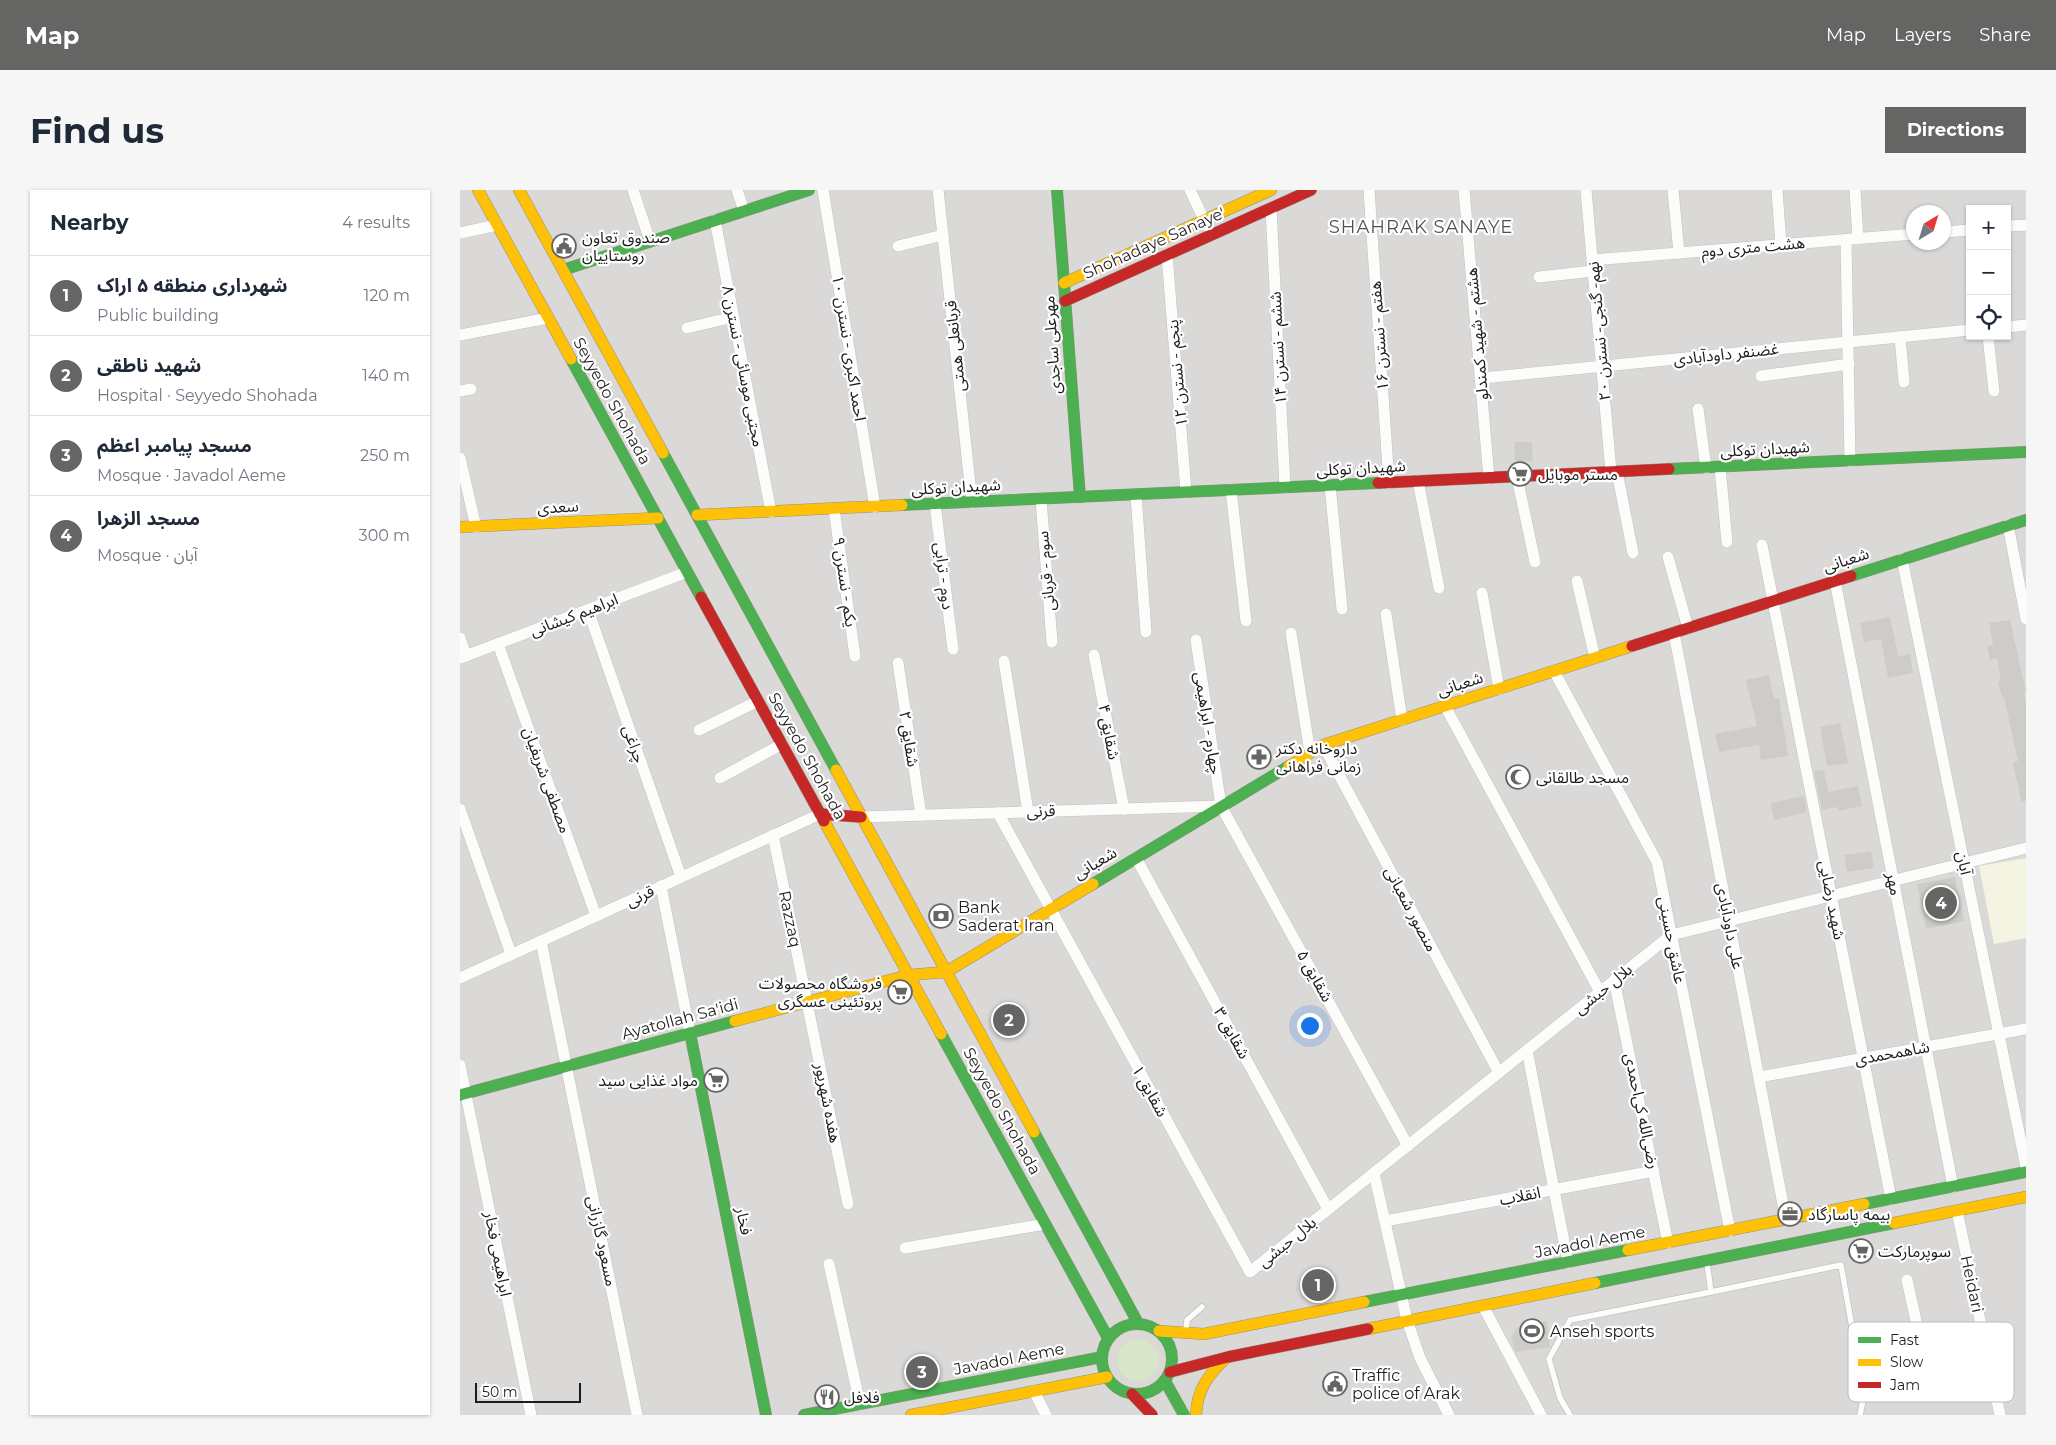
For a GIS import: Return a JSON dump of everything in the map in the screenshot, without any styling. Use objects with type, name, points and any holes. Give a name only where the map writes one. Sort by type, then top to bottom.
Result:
[{"type":"main road","name":"Seyyedo Shohada","points":[[478,190],[1108,1338]]},
{"type":"main road","name":"Seyyedo Shohada","points":[[519,190],[1138,1323]]},
{"type":"main road","points":[[563,270],[809,190]]},
{"type":"main road","name":"مهرعلی ساجدی","points":[[1057,190],[1080,497]]},
{"type":"main road","name":"Shohadaye Sanaye'","points":[[1064,283],[1271,190]]},
{"type":"main road","name":"Shohadaye Sanaye'","points":[[1065,300],[1311,190]]},
{"type":"main road","points":[[1098,268],[1104,283]]},
{"type":"main road","name":"شهیدان توکلی","points":[[697,515],[2026,452]]},
{"type":"main road","name":"سعدی","points":[[460,527],[658,518]]},
{"type":"main road","name":"شعبانی","points":[[946,972],[1323,745],[2026,520]]},
{"type":"main road","points":[[820,814],[862,817]]},
{"type":"main road","name":"Ayatollah Sa'idi","points":[[463,1094],[909,975],[946,972]]},
{"type":"main road","name":"فخار","points":[[690,1033],[766,1415]]},
{"type":"main road","name":"Javadol Aeme","points":[[1167,1376],[1228,1357],[1707,1261],[1955,1199],[2026,1172]]},
{"type":"main road","name":"Javadol Aeme","points":[[1159,1331],[1204,1334],[1891,1199],[2026,1197]]},
{"type":"main road","points":[[1132,1394],[1150,1392],[1167,1376],[1173,1361],[1167,1340],[1159,1331],[1138,1323],[1116,1330],[1108,1338],[1102,1357],[1103,1368],[1107,1377],[1122,1390],[1132,1394],[1152,1415]]},
{"type":"main road","name":"Javadol Aeme","points":[[804,1415],[1102,1357]]},
{"type":"main road","points":[[1196,1415],[1196,1402],[1200,1387],[1210,1372],[1228,1357]]},
{"type":"main road","points":[[1167,1376],[1184,1415]]},
{"type":"main road","points":[[911,1415],[1107,1377]]},
{"type":"street","points":[[632,190],[650,241]]},
{"type":"street","points":[[736,190],[744,211]]},
{"type":"street","name":"احمد اکبری - نسترن ۱۰","points":[[822,190],[875,507]]},
{"type":"street","name":"قربانعلی همتی","points":[[938,190],[972,502]]},
{"type":"street","points":[[1190,190],[1211,235]]},
{"type":"street","name":"هفتم - نسترن ۱۶","points":[[1369,190],[1389,483]]},
{"type":"street","name":"هشتم - شهید کمندلو","points":[[1464,190],[1482,378],[1489,478]]},
{"type":"street","name":"نهم- گنجی- نسترن ۲۰","points":[[1586,190],[1614,472],[1633,554]]},
{"type":"street","points":[[1673,190],[1680,253]]},
{"type":"street","points":[[1777,190],[1781,245]]},
{"type":"street","points":[[1850,461],[1848,342],[1855,190]]},
{"type":"street","name":"ششم - نسترن ۱۴","points":[[1271,208],[1286,487]]},
{"type":"street","name":"مجتبی موسائی - نسترن ۸","points":[[715,220],[771,512]]},
{"type":"street","points":[[460,233],[497,225]]},
{"type":"street","points":[[2011,226],[2026,225]]},
{"type":"street","points":[[1951,231],[1966,230]]},
{"type":"street","points":[[898,246],[943,235]]},
{"type":"street","name":"هشت متری دوم","points":[[1538,277],[1593,265],[1680,253],[1906,235]]},
{"type":"street","name":"پنجم - نسترن ۱۲","points":[[1167,255],[1186,492]]},
{"type":"street","points":[[686,328],[733,317]]},
{"type":"street","points":[[460,335],[548,318]]},
{"type":"street","points":[[2011,327],[2026,325]]},
{"type":"street","name":"غضنفر داودآبادی","points":[[1482,378],[1966,330]]},
{"type":"street","points":[[1900,337],[1904,382]]},
{"type":"street","points":[[1988,340],[1994,391]]},
{"type":"street","points":[[1761,376],[1849,364]]},
{"type":"street","points":[[1698,409],[1706,468]]},
{"type":"street","points":[[460,458],[476,527]]},
{"type":"street","points":[[1720,467],[1727,542]]},
{"type":"street","points":[[1517,477],[1534,562]]},
{"type":"street","points":[[1418,481],[1439,588]]},
{"type":"street","points":[[1330,485],[1342,609]]},
{"type":"street","points":[[1231,490],[1246,622]]},
{"type":"street","points":[[1136,494],[1146,632]]},
{"type":"street","name":"سوم - قربانی","points":[[1041,499],[1052,642]]},
{"type":"street","name":"دوم - ترابی","points":[[935,504],[953,649]]},
{"type":"street","name":"یکم - نسترن ۹","points":[[834,509],[855,656]]},
{"type":"street","points":[[2008,525],[2026,619]]},
{"type":"street","name":"شهید رضایی","points":[[1762,545],[1891,1199]]},
{"type":"street","points":[[1668,557],[1688,628]]},
{"type":"street","name":"آبان","points":[[1902,559],[2026,1167]]},
{"type":"street","name":"ابراهیم کیشانی","points":[[463,657],[687,572]]},
{"type":"street","points":[[1577,581],[1595,658]]},
{"type":"street","name":"مهر","points":[[1835,581],[1955,1199]]},
{"type":"street","points":[[1482,593],[1499,689]]},
{"type":"street","name":"چراغی","points":[[588,610],[681,877]]},
{"type":"street","points":[[1386,614],[1402,720]]},
{"type":"street","points":[[1291,632],[1310,753]]},
{"type":"street","name":"علی داودآبادی","points":[[1674,633],[1786,1220]]},
{"type":"street","points":[[460,638],[463,657]]},
{"type":"street","name":"چهارم - ابراهیمی","points":[[1196,640],[1221,806]]},
{"type":"street","name":"مصطفی شریفیان","points":[[498,644],[596,916]]},
{"type":"street","name":"شقایق ۴","points":[[1094,655],[1124,809]]},
{"type":"street","points":[[1004,661],[1028,812]]},
{"type":"street","name":"شقایق ۲","points":[[898,663],[921,815]]},
{"type":"street","name":"عاشق حسینی","points":[[1554,671],[1657,862],[1730,1230]]},
{"type":"street","points":[[698,730],[758,701]]},
{"type":"street","points":[[1445,706],[1600,992]]},
{"type":"street","points":[[720,778],[782,744]]},
{"type":"street","name":"منصور شعبانی","points":[[1323,745],[1499,1073]]},
{"type":"street","name":"قرنی","points":[[862,817],[1221,806]]},
{"type":"street","name":"شقایق ۵","points":[[1221,806],[1408,1146]]},
{"type":"street","points":[[460,809],[512,954]]},
{"type":"street","name":"شقایق ۱","points":[[998,813],[1250,1272]]},
{"type":"street","name":"قرنی","points":[[460,978],[820,814]]},
{"type":"street","name":"Razzaq","points":[[773,835],[808,1002]]},
{"type":"street","name":"بلال حبشی","points":[[1250,1272],[1671,935],[2026,848]]},
{"type":"street","name":"شقایق ۳","points":[[1136,858],[1328,1209]]},
{"type":"street","points":[[661,886],[690,1033]]},
{"type":"street","name":"مسعود گازرانی","points":[[541,941],[637,1415]]},
{"type":"street","name":"رضی‌الله کی‌احمدی","points":[[1614,980],[1668,1243]]},
{"type":"street","name":"هفده شهریور","points":[[808,1002],[848,1204]]},
{"type":"street","name":"شاهمحمدی","points":[[1759,1078],[2026,1029]]},
{"type":"street","points":[[1527,1050],[1568,1262]]},
{"type":"street","points":[[460,1065],[463,1094]]},
{"type":"street","name":"ابراهیمی فخار","points":[[463,1094],[530,1415]]},
{"type":"street","name":"انقلاب","points":[[1385,1221],[1654,1171]]},
{"type":"street","points":[[1374,1173],[1407,1320],[1420,1358],[1449,1415]]},
{"type":"street","name":"Heidari","points":[[1955,1199],[1981,1322]]},
{"type":"street","points":[[905,1248],[1045,1224]]},
{"type":"street","points":[[829,1264],[860,1404]]},
{"type":"street","points":[[1907,1280],[1916,1322]]},
{"type":"street","points":[[1483,1306],[1540,1415]]},
{"type":"street","points":[[1034,1391],[1046,1415]]},
{"type":"street","name":"Heidari","points":[[1997,1402],[2000,1415]]},
{"type":"street","points":[[968,1404],[973,1415]]},
{"type":"lane","points":[[1707,1261],[1710,1292]]},
{"type":"lane","points":[[1570,1415],[1560,1398],[1549,1359],[1570,1320],[1841,1265],[1851,1322]]},
{"type":"lane","points":[[1186,1333],[1187,1320],[1202,1308]]},
{"type":"lane","points":[[1860,1415],[1863,1402]]},
{"type":"shaded area","points":[[460,190],[2026,190],[2026,1415],[460,1415]]},
{"type":"shaded area","name":"مسجد طالقانی","points":[[1533,749],[1557,795],[1514,821],[1479,760]]},
{"type":"shaded area","points":[[2026,858],[2026,938],[1994,944],[1979,866]]},
{"type":"green space","points":[[1142,1339],[1150,1342],[1156,1348],[1159,1360],[1156,1372],[1150,1378],[1134,1381],[1126,1378],[1120,1372],[1117,1356],[1120,1348],[1126,1342]]},
{"type":"building","points":[[1514,442],[1532,442],[1533,461],[1515,461]]},
{"type":"building","points":[[1890,617],[1898,656],[1910,654],[1913,673],[1888,678],[1881,639],[1864,642],[1860,623]]},
{"type":"building","points":[[2010,620],[2026,692],[2024,692],[2026,703],[2026,801],[2021,801],[2013,762],[2018,761],[2004,697],[2002,697],[1998,681],[2001,681],[1997,658],[1990,660],[1987,646],[1993,645],[1989,623]]},
{"type":"building","points":[[1769,675],[1774,699],[1779,698],[1788,756],[1761,760],[1759,745],[1719,752],[1715,734],[1757,726],[1746,680]]},
{"type":"building","points":[[1840,723],[1848,763],[1827,766],[1820,727]]},
{"type":"building","points":[[1824,770],[1828,792],[1858,786],[1862,806],[1838,811],[1837,807],[1822,810],[1814,771]]},
{"type":"building","points":[[1804,796],[1807,812],[1774,820],[1771,803]]},
{"type":"building","points":[[1871,851],[1874,868],[1847,872],[1844,855]]},
{"type":"building","points":[[1955,877],[1964,921],[1926,929],[1917,884]]},
{"type":"building","name":"Anseh sports","points":[[1547,1321],[1550,1347],[1516,1352],[1511,1337],[1519,1326]]},
{"type":"traffic: fast","points":[[563,270],[809,190]]},
{"type":"traffic: fast","points":[[1057,190],[1080,497]]},
{"type":"traffic: fast","points":[[571,359],[701,597]]},
{"type":"traffic: fast","points":[[1669,469],[2026,452]]},
{"type":"traffic: fast","points":[[663,453],[836,770]]},
{"type":"traffic: fast","points":[[902,505],[1378,483]]},
{"type":"traffic: fast","points":[[1851,576],[2026,520]]},
{"type":"traffic: fast","points":[[1093,884],[1289,766]]},
{"type":"traffic: fast","points":[[460,1095],[735,1021]]},
{"type":"traffic: fast","points":[[690,1033],[766,1415]]},
{"type":"traffic: fast","points":[[941,1034],[1108,1338]]},
{"type":"traffic: fast","points":[[1034,1132],[1138,1323]]},
{"type":"traffic: fast","points":[[1864,1204],[2026,1172]]},
{"type":"traffic: fast","points":[[1595,1283],[1894,1223]]},
{"type":"traffic: fast","points":[[1364,1302],[1628,1250]]},
{"type":"traffic: fast","points":[[1137,1324],[1150,1327],[1162,1334],[1169,1346],[1172,1359],[1169,1372],[1162,1384],[1150,1391],[1137,1394],[1124,1391],[1112,1384],[1105,1372],[1102,1359],[1105,1346],[1112,1334],[1124,1327],[1137,1324]]},
{"type":"traffic: fast","points":[[804,1415],[1102,1357]]},
{"type":"traffic: fast","points":[[1165,1381],[1184,1415]]},
{"type":"traffic: slow","points":[[478,190],[571,359]]},
{"type":"traffic: slow","points":[[519,190],[663,453]]},
{"type":"traffic: slow","points":[[1064,283],[1271,190]]},
{"type":"traffic: slow","points":[[697,515],[902,505]]},
{"type":"traffic: slow","points":[[460,527],[658,518]]},
{"type":"traffic: slow","points":[[1289,766],[1323,745],[1632,646]]},
{"type":"traffic: slow","points":[[836,770],[1034,1132]]},
{"type":"traffic: slow","points":[[824,821],[941,1034]]},
{"type":"traffic: slow","points":[[735,1021],[909,975],[946,972],[1093,884]]},
{"type":"traffic: slow","points":[[1894,1223],[2026,1197]]},
{"type":"traffic: slow","points":[[1628,1250],[1864,1204]]},
{"type":"traffic: slow","points":[[1368,1329],[1595,1283]]},
{"type":"traffic: slow","points":[[1159,1331],[1204,1334],[1364,1302]]},
{"type":"traffic: slow","points":[[1196,1415],[1201,1390],[1209,1377],[1226,1358]]},
{"type":"traffic: slow","points":[[911,1415],[1107,1377]]},
{"type":"traffic: jam","points":[[1065,301],[1311,190]]},
{"type":"traffic: jam","points":[[1378,483],[1669,469]]},
{"type":"traffic: jam","points":[[1632,646],[1851,576]]},
{"type":"traffic: jam","points":[[701,597],[824,821]]},
{"type":"traffic: jam","points":[[820,814],[861,817]]},
{"type":"traffic: jam","points":[[1170,1372],[1228,1357],[1368,1329]]},
{"type":"traffic: jam","points":[[1132,1394],[1152,1415]]},
{"type":"place","name":"صندوق تعاون روستاییان","points":[[564,246]]},
{"type":"place","name":"مستر موبایل","points":[[1520,474]]},
{"type":"place","name":"داروخانه دکتر زمانی فراهانی","points":[[1259,757]]},
{"type":"place","name":"مسجد طالقانی","points":[[1518,777]]},
{"type":"place","name":"مسجد الزهرا","points":[[1941,903]]},
{"type":"place","name":"Bank Saderat Iran","points":[[941,916]]},
{"type":"place","name":"فروشگاه محصولات پروتئینی عسگری","points":[[900,992]]},
{"type":"place","name":"شهید ناطقی","points":[[1009,1020]]},
{"type":"place","name":"مواد غذایی سید","points":[[716,1080]]},
{"type":"place","name":"بیمه پاسارگاد","points":[[1790,1214]]},
{"type":"place","name":"سوپرمارکت","points":[[1861,1251]]},
{"type":"place","name":"شهرداری منطقه ۵ اراک","points":[[1318,1285]]},
{"type":"place","name":"Anseh sports","points":[[1532,1331]]},
{"type":"place","name":"مسجد پیامبر اعظم","points":[[922,1372]]},
{"type":"place","name":"Traffic police of Arak","points":[[1335,1384]]},
{"type":"place","name":"فلافل","points":[[827,1397]]},
{"type":"district","name":"SHAHRAK SANAYE","points":[[1421,227]]}]
